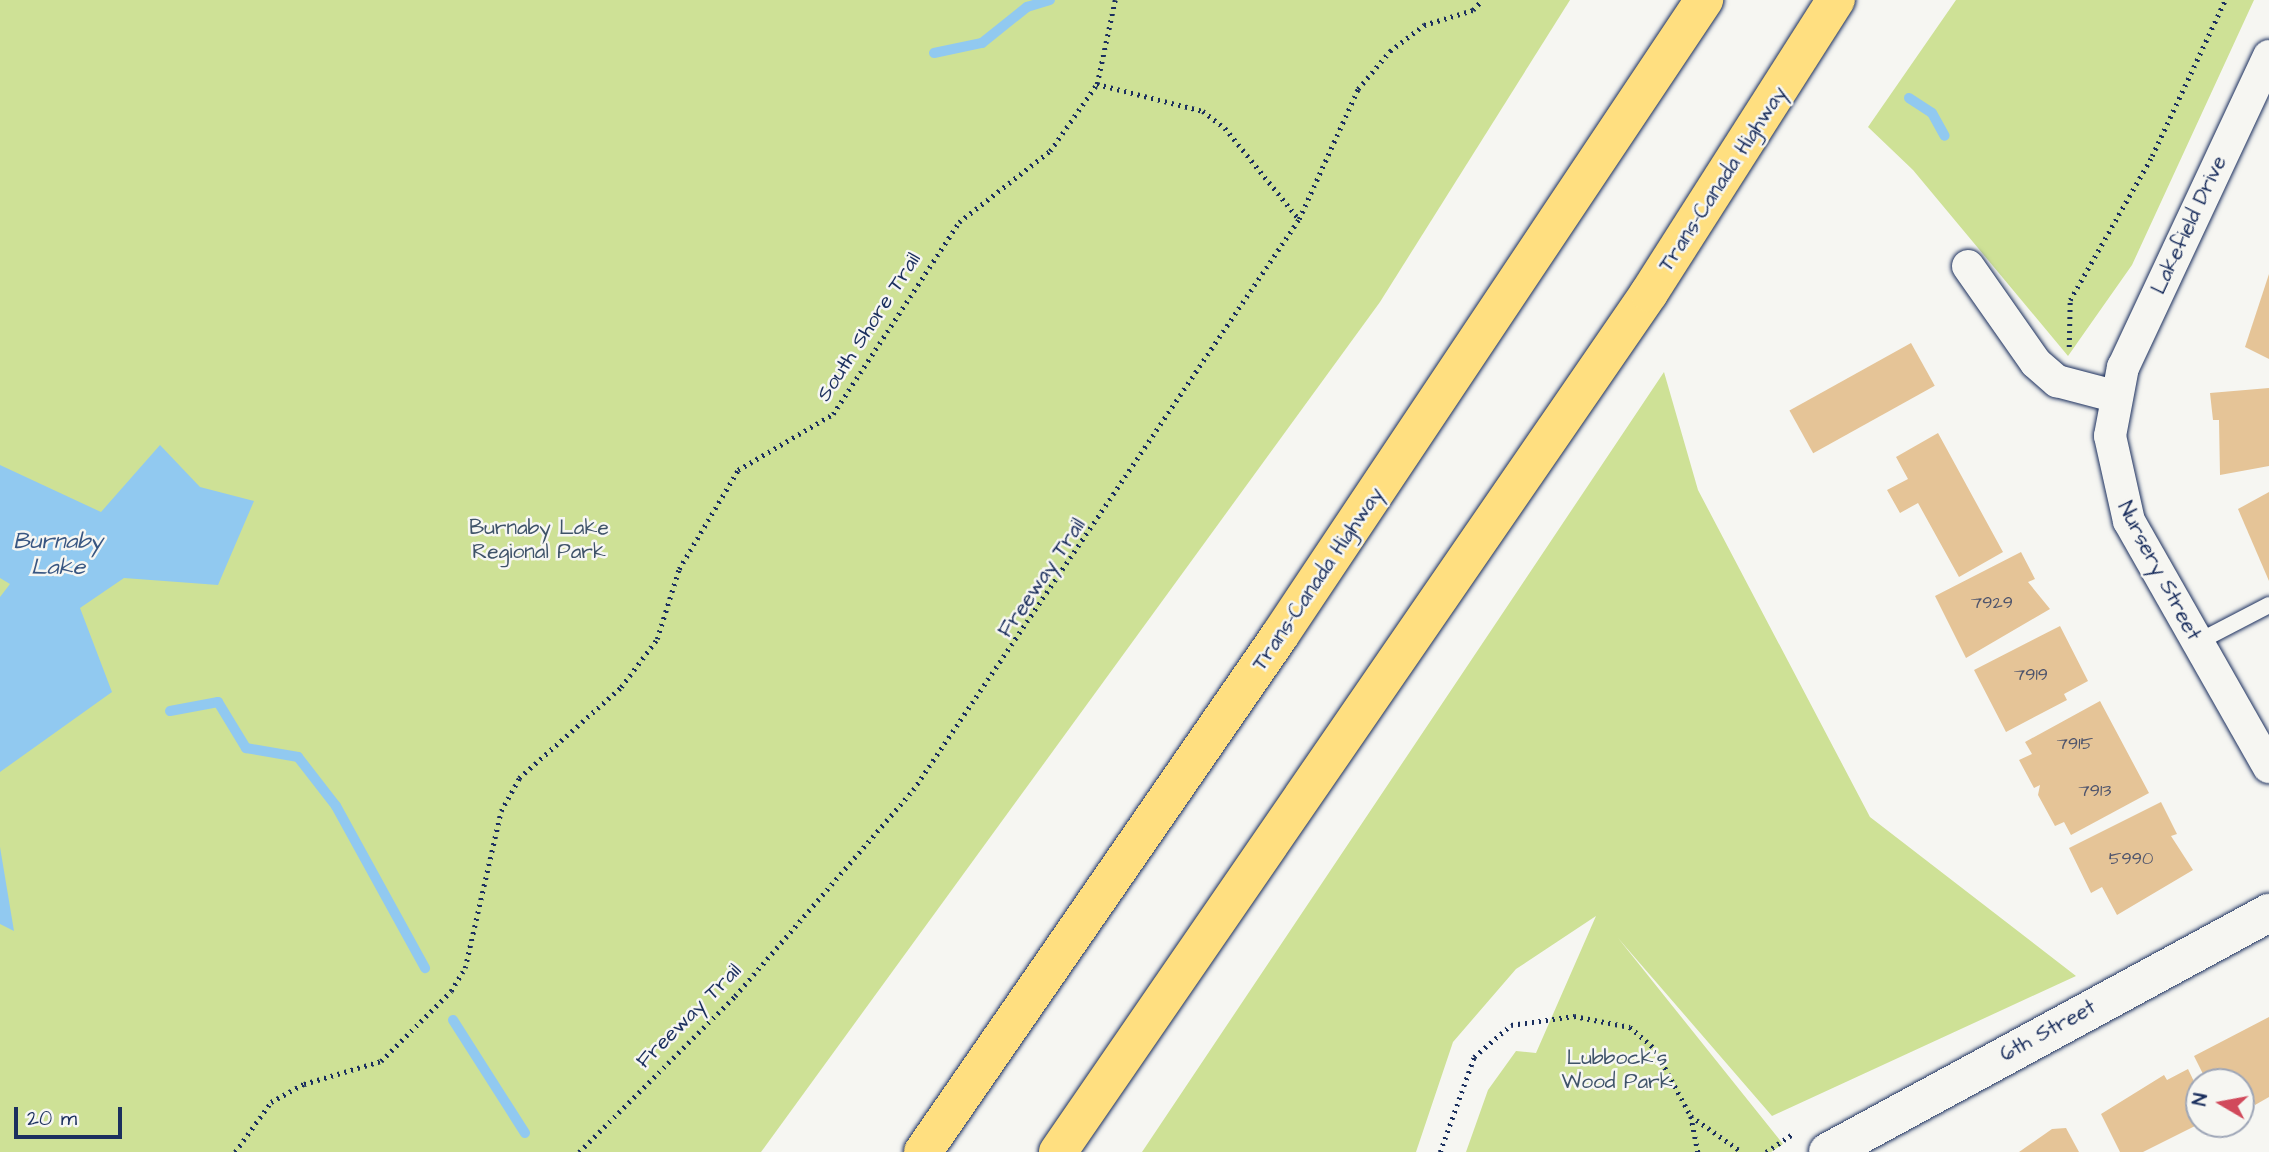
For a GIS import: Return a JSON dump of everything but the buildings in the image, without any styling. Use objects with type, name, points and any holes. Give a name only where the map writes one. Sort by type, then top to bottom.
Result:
[{"type":"highway","name":"Trans-Canada Highway","points":[[923,1152],[1280,635],[1704,0]]},
{"type":"highway","name":"Trans-Canada Highway","points":[[1058,1152],[1657,281],[1836,0]]},
{"type":"street","name":"Lakefield Drive","points":[[2114,396],[2269,56]]},
{"type":"street","points":[[1968,266],[2036,363],[2057,381],[2114,396]]},
{"type":"street","name":"Nursery Street","points":[[2114,396],[2110,436],[2118,496],[2269,767]]},
{"type":"street","name":"6th Street","points":[[1828,1152],[2269,914]]},
{"type":"lane","points":[[2197,642],[2269,605]]},
{"type":"path","name":"South Shore Trail","points":[[234,1152],[271,1102],[304,1084],[381,1061],[436,1010],[466,968],[501,811],[519,778],[621,687],[657,639],[679,569],[738,470],[833,414],[959,222],[1050,151],[1097,84],[1115,0]]},
{"type":"path","name":"Freeway Trail","points":[[579,1152],[735,996],[913,790],[1299,219],[1358,89],[1390,51],[1424,25],[1473,10],[1482,0]]},
{"type":"path","points":[[2069,348],[2070,300],[2152,156],[2225,0]]},
{"type":"path","points":[[1097,84],[1203,111],[1225,128],[1299,219]]},
{"type":"path","points":[[1440,1152],[1474,1057],[1511,1025],[1538,1017],[1605,1021],[1630,1027],[1655,1049],[1690,1116],[1698,1152]]},
{"type":"path","points":[[1690,1116],[1742,1152]]},
{"type":"green space","name":"Burnaby Lake Regional Park","points":[[0,0],[1570,0],[1380,302],[761,1152],[0,1152]]},
{"type":"green space","points":[[1956,0],[2254,0],[2132,265],[2068,356],[1913,170],[1868,127]]},
{"type":"green space","name":"Lubbock's Wood Park","points":[[1664,372],[1698,490],[1870,817],[2076,976],[1772,1116],[1618,938],[1783,1144],[1771,1152],[1466,1152],[1488,1090],[1516,1051],[1536,1053],[1596,916],[1516,969],[1453,1042],[1416,1152],[1142,1152]]},
{"type":"water","name":"Burnaby Lake","points":[[160,445],[200,487],[254,501],[218,585],[124,578],[80,608],[112,692],[0,772],[0,597],[10,584],[0,578],[0,465],[101,512]]},
{"type":"water","points":[[0,847],[14,931],[0,924]]},
{"type":"waterway","points":[[934,53],[982,43],[1027,7],[1050,0]]},
{"type":"waterway","points":[[1909,98],[1932,113],[1945,136]]},
{"type":"waterway","points":[[170,711],[218,702],[246,748],[298,757],[336,806],[425,968]]},
{"type":"waterway","points":[[453,1020],[525,1133]]}]
